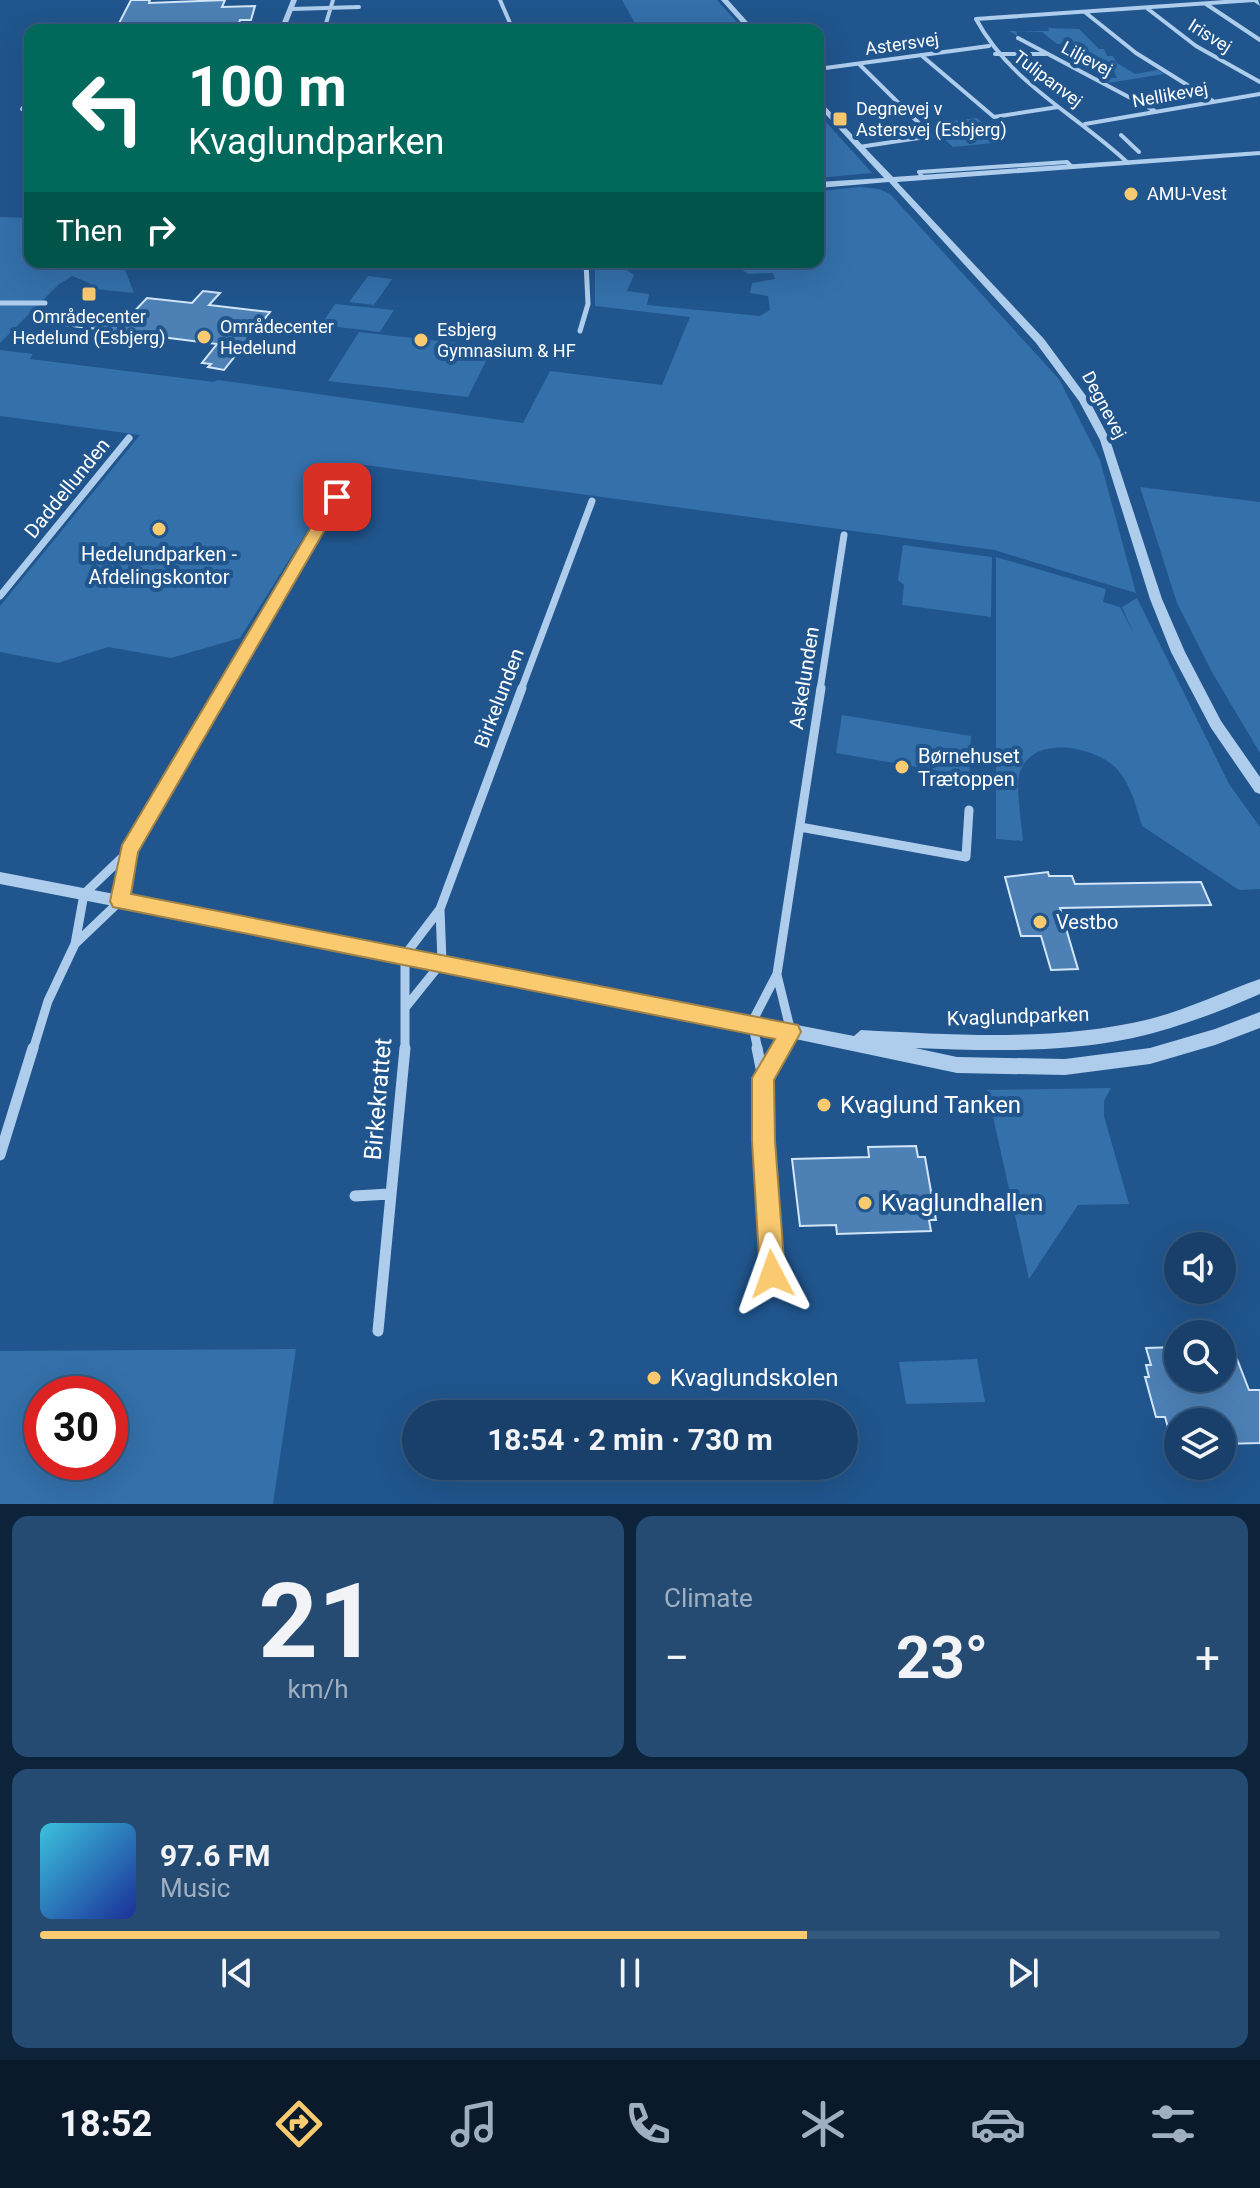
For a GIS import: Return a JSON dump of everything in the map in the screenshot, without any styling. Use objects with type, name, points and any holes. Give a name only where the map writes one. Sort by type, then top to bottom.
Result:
[{"type":"street","points":[[285,24],[294,0]]},
{"type":"street","points":[[326,24],[333,0]]},
{"type":"street","points":[[500,0],[510,24]]},
{"type":"street","points":[[724,0],[746,24]]},
{"type":"street","points":[[1170,0],[1175,6]]},
{"type":"street","points":[[1254,0],[1260,4]]},
{"type":"street","name":"Tulipanvej","points":[[1128,163],[1109,143],[1028,85],[995,54],[976,19],[1254,0]]},
{"type":"street","points":[[1206,4],[1260,40]]},
{"type":"street","points":[[292,9],[359,7]]},
{"type":"street","name":"Irisvej","points":[[1148,8],[1196,46],[1260,82]]},
{"type":"street","points":[[1086,13],[1136,53],[1214,101]]},
{"type":"street","name":"Liljevej","points":[[1018,38],[1156,112]]},
{"type":"street","name":"Astersvej","points":[[824,68],[989,46]]},
{"type":"street","name":"Liljevej","points":[[995,54],[1048,54]]},
{"type":"street","points":[[921,55],[994,117],[1058,107]]},
{"type":"street","points":[[859,64],[932,136],[859,147]]},
{"type":"street","name":"Nellikevej","points":[[1085,124],[1260,94]]},
{"type":"street","name":"Degnevej","points":[[824,108],[1040,341],[1084,400],[1105,440],[1156,599],[1178,652],[1216,724],[1260,788]]},
{"type":"street","points":[[1121,135],[1139,152]]},
{"type":"street","points":[[1109,143],[1127,141]]},
{"type":"street","points":[[824,185],[1260,153]]},
{"type":"street","points":[[580,331],[588,304],[586,268]]},
{"type":"street","points":[[0,303],[45,303]]},
{"type":"street","name":"Daddellunden","points":[[0,596],[129,438]]},
{"type":"street","points":[[0,1155],[48,1001],[75,944],[84,894],[129,851],[353,468]]},
{"type":"street","name":"Birkelunden","points":[[405,955],[440,909],[592,501]]},
{"type":"street","name":"Askelunden","points":[[752,1022],[777,974],[844,535]]},
{"type":"street","points":[[800,827],[966,857],[969,810]]},
{"type":"street","points":[[75,944],[120,901],[129,851]]},
{"type":"street","name":"Kvaglundparken","points":[[0,878],[752,1022],[957,1065],[1065,1067],[1176,1050],[1260,1020]]},
{"type":"street","name":"Birkelunden","points":[[440,909],[442,962]]},
{"type":"street","name":"Birkekrattet","points":[[378,1331],[389,1194],[405,1062],[405,955]]},
{"type":"street","points":[[405,1008],[442,962]]},
{"type":"street","name":"Askelunden","points":[[777,974],[791,1032]]},
{"type":"street","name":"Kvaglundparken","points":[[817,1036],[958,1042],[1048,1041],[1116,1033],[1167,1021],[1217,1005],[1260,986]]},
{"type":"street","points":[[752,1022],[763,1078],[763,1141],[775,1292]]},
{"type":"street","points":[[763,1078],[791,1032]]},
{"type":"street","points":[[355,1196],[389,1194]]},
{"type":"shaded area","points":[[622,0],[717,0],[739,24],[636,24]]},
{"type":"shaded area","points":[[1079,29],[1099,49],[1104,49],[1107,56],[1113,56],[1117,63],[1135,74],[1158,70],[1164,74],[1108,83],[1098,77],[1117,78],[1113,70],[1105,70],[1101,63],[1092,63],[1088,57],[1080,57],[1067,44],[1057,44],[1042,32],[1016,31]]},
{"type":"shaded area","points":[[977,118],[1003,142],[953,147],[928,124]]},
{"type":"shaded area","points":[[824,120],[872,173],[824,177]]},
{"type":"shaded area","points":[[860,187],[890,194],[1059,379],[1100,460],[1136,593],[994,550],[350,463],[240,638],[171,658],[108,647],[58,663],[0,652],[0,606],[140,435],[0,416],[0,350],[33,354],[30,359],[214,382],[218,380],[523,423],[550,371],[662,385],[690,317],[595,306],[595,268],[625,269],[634,275],[627,291],[649,294],[647,305],[760,316],[770,310],[768,296],[750,293],[752,283],[775,279],[773,273],[748,274],[740,268],[824,268],[824,190]]},
{"type":"shaded area","points":[[0,217],[24,218],[24,268],[124,268],[134,293],[94,289],[89,283],[72,276],[58,285],[0,343]]},
{"type":"shaded area","points":[[368,276],[392,279],[374,305],[349,302]]},
{"type":"shaded area","points":[[335,304],[394,310],[380,332],[321,325]]},
{"type":"shaded area","points":[[359,332],[493,347],[468,397],[328,381]]},
{"type":"shaded area","points":[[1140,487],[1260,502],[1260,753],[1213,674],[1177,603]]},
{"type":"shaded area","points":[[903,545],[992,557],[991,617],[902,605],[904,585],[898,580]]},
{"type":"shaded area","points":[[996,557],[1106,589],[1103,602],[1120,607],[1133,632],[1122,607],[1137,598],[1229,784],[1260,827],[1260,889],[1239,890],[1142,826],[1122,775],[1107,761],[1080,750],[1051,748],[1027,760],[1020,772],[1018,786],[1023,841],[996,839]]},
{"type":"shaded area","points":[[842,715],[971,736],[969,776],[836,753]]},
{"type":"shaded area","points":[[1111,1088],[1104,1101],[1104,1116],[1129,1204],[1078,1205],[1029,1279],[987,1090]]},
{"type":"shaded area","points":[[296,1349],[273,1504],[0,1504],[0,1351]]},
{"type":"shaded area","points":[[977,1359],[985,1402],[906,1404],[899,1362]]},
{"type":"building","points":[[131,0],[150,0],[149,3],[225,0],[222,7],[255,6],[251,20],[240,20],[239,24],[119,24]]},
{"type":"building","name":"Områdecenter Hedelund","points":[[203,291],[220,293],[209,305],[270,312],[224,370],[202,363],[217,344],[65,325],[82,312],[128,318],[147,298],[192,303]]},
{"type":"building","name":"Vestbo","points":[[1048,872],[1049,876],[1072,876],[1075,884],[1201,882],[1211,905],[1060,908],[1078,969],[1051,970],[1041,936],[1021,936],[1005,877]]},
{"type":"building","name":"Kvaglundhallen","points":[[916,1146],[918,1157],[925,1157],[936,1220],[929,1220],[931,1231],[837,1234],[836,1225],[800,1226],[792,1159],[869,1157],[868,1147]]},
{"type":"building","points":[[1164,1347],[1164,1392],[1236,1392],[1236,1356],[1249,1390],[1260,1390],[1260,1443],[1236,1444],[1236,1408],[1164,1408],[1164,1417],[1156,1417],[1145,1377],[1149,1377],[1146,1365],[1151,1365],[1146,1348]]},
{"type":"place","name":"Degnevej v Astersvej (Esbjerg)","points":[[840,119]]},
{"type":"place","name":"AMU-Vest","points":[[1131,194]]},
{"type":"place","name":"Områdecenter Hedelund (Esbjerg)","points":[[89,294]]},
{"type":"place","name":"Områdecenter Hedelund","points":[[204,337]]},
{"type":"place","name":"Esbjerg Gymnasium & HF","points":[[421,340]]},
{"type":"place","name":"Hedelundparken - Afdelingskontor","points":[[159,529]]},
{"type":"place","name":"Børnehuset Trætoppen","points":[[902,767]]},
{"type":"place","name":"Vestbo","points":[[1040,922]]},
{"type":"place","name":"Kvaglund Tanken","points":[[824,1105]]},
{"type":"place","name":"Kvaglundhallen","points":[[865,1203]]},
{"type":"place","name":"Kvaglundskolen","points":[[654,1378]]},
{"type":"route","points":[[337,497],[129,851],[120,901],[791,1032],[763,1078],[763,1141],[772,1274]]}]
